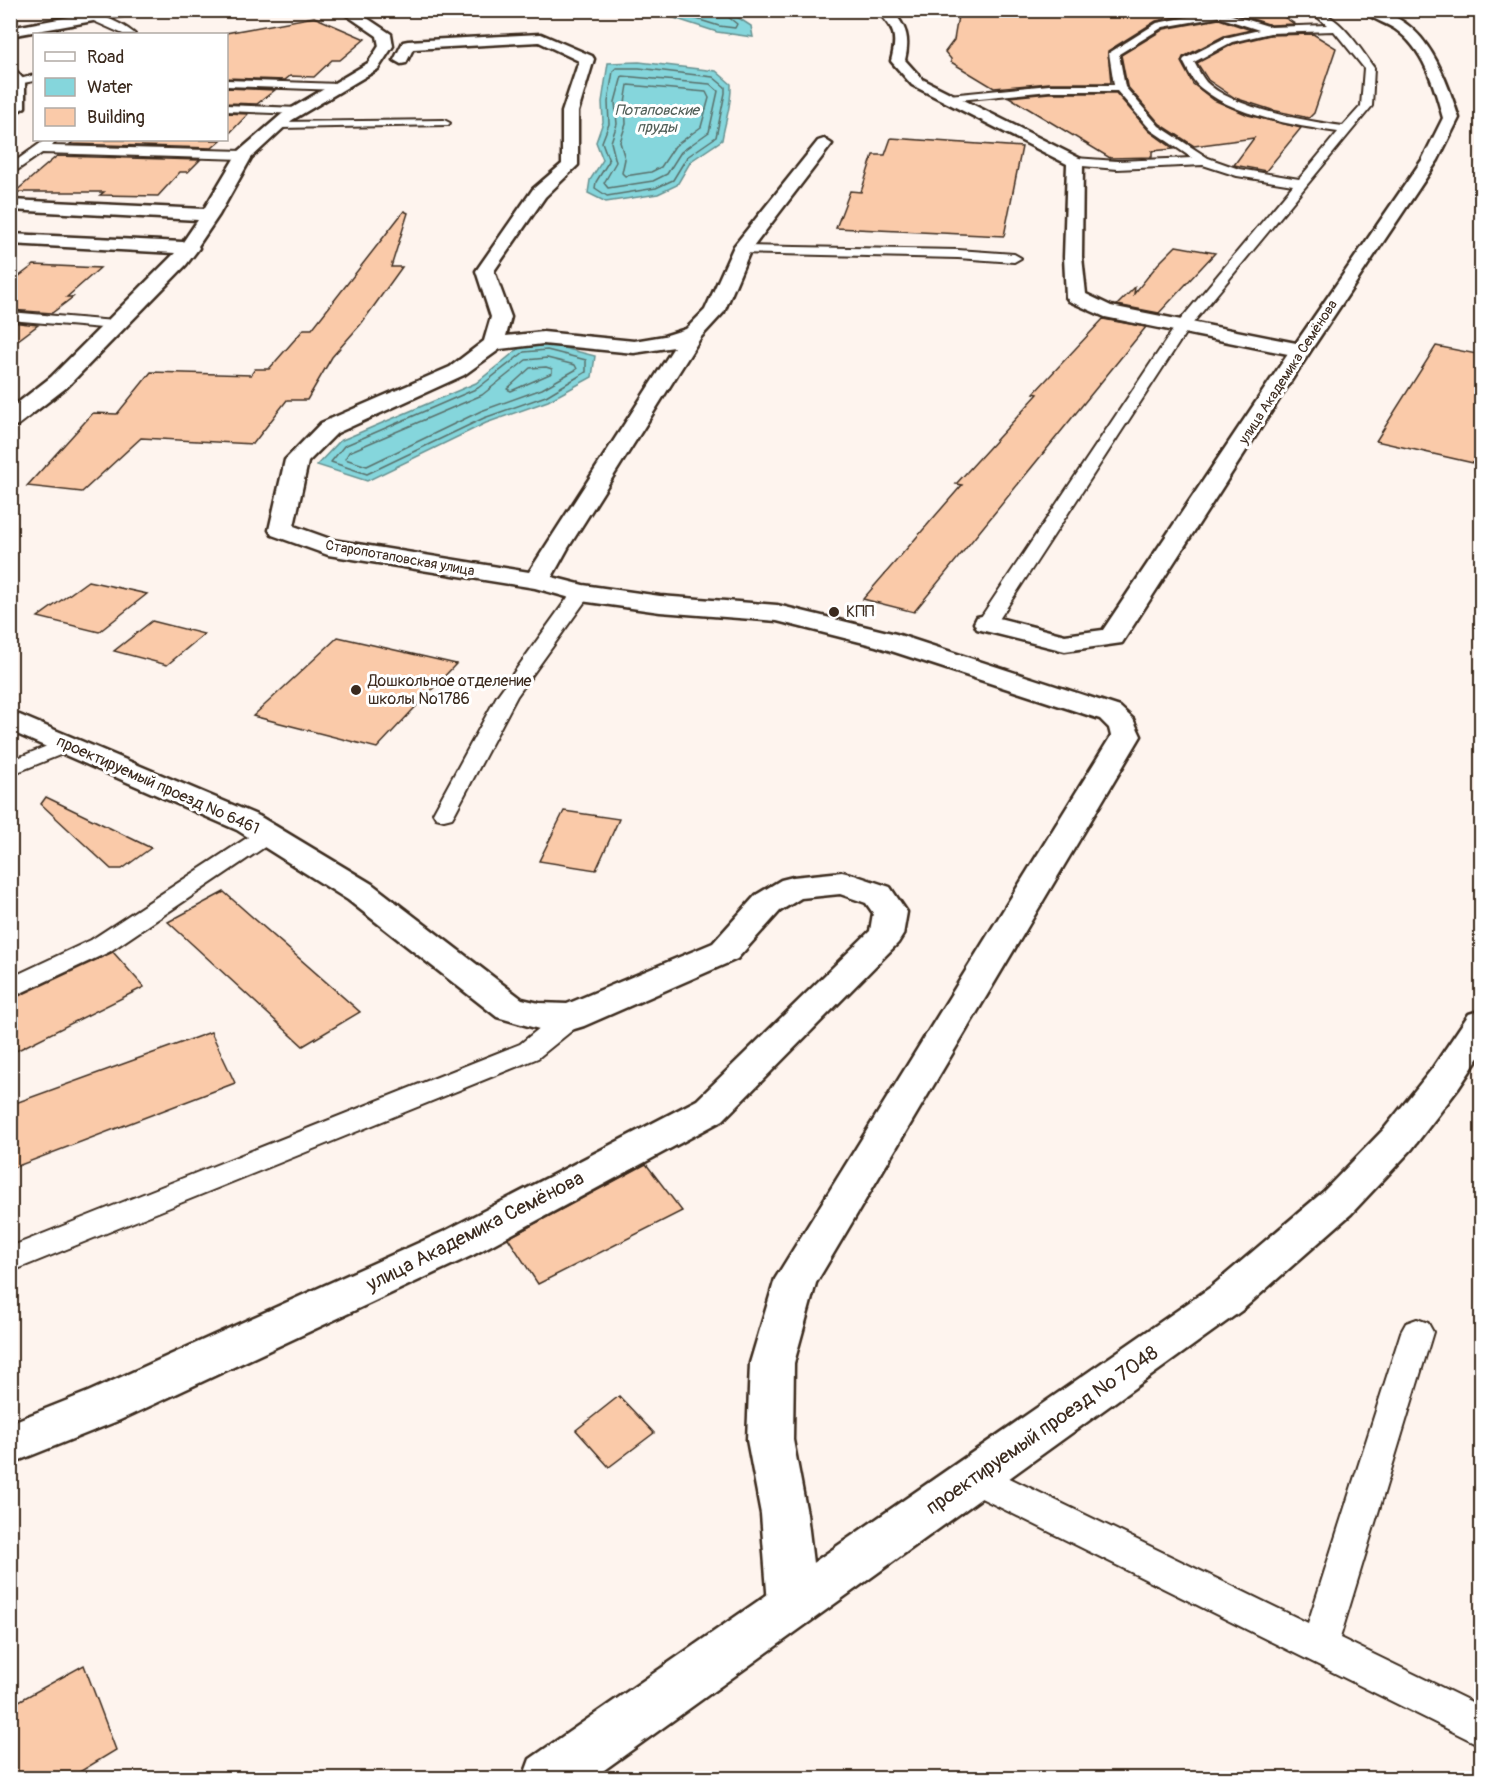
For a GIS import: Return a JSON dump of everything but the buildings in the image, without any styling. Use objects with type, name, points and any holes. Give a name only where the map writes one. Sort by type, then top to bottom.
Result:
[{"type":"street","points":[[10,32],[132,10]]},
{"type":"street","points":[[15,412],[59,382],[179,261],[190,248],[244,155],[298,111],[373,66],[386,46],[384,34],[345,10]]},
{"type":"street","points":[[883,10],[898,23],[903,43],[898,61],[917,82],[1075,162],[1073,257],[1076,297],[1106,311],[1301,350]]},
{"type":"street","name":"улица Академика Семёнова","points":[[987,623],[1065,643],[1112,637],[1301,350],[1430,160],[1451,118],[1428,55],[1400,26],[1368,10]]},
{"type":"street","points":[[401,60],[408,45],[541,38],[587,59],[570,112],[570,165],[539,193],[485,271],[501,316],[494,344]]},
{"type":"street","points":[[10,112],[17,107],[14,77]]},
{"type":"street","name":"Старопотаповская улица","points":[[793,1604],[784,1514],[771,1440],[772,1363],[796,1279],[1126,736],[1123,725],[1110,713],[886,640],[777,613],[660,604],[581,593],[537,581],[328,547],[281,530],[297,460],[329,428],[457,371],[494,344],[543,338],[634,347],[668,342],[693,333],[714,312],[741,250],[824,144]]},
{"type":"street","points":[[10,206],[210,215]]},
{"type":"street","points":[[10,239],[190,248]]},
{"type":"street","points":[[537,581],[555,548],[693,333]]},
{"type":"street","name":"проектируемый проезд № 6461","points":[[10,720],[248,823],[360,892],[510,1008],[555,1016]]},
{"type":"street","name":"улица Академика Семёнова","points":[[10,1444],[104,1406],[459,1243],[710,1110],[886,935],[890,912],[878,895],[842,883],[793,888],[768,903],[725,951],[555,1016]]},
{"type":"street","name":"проектируемый проезд № 7048","points":[[549,1779],[1226,1299],[1337,1203],[1398,1139],[1445,1079],[1482,1023]]},
{"type":"lane","points":[[73,10],[128,33]]},
{"type":"lane","points":[[987,623],[1182,327],[1366,106],[1369,68],[1337,28],[1313,10]]},
{"type":"lane","points":[[1270,30],[1219,14],[1160,25],[1114,53],[1120,88],[1155,128],[1204,161],[1237,172],[1302,183]]},
{"type":"lane","points":[[1337,28],[1270,30],[1229,40],[1188,61],[1204,87],[1239,104],[1307,125],[1347,130]]},
{"type":"lane","points":[[14,77],[33,78]]},
{"type":"lane","points":[[228,83],[339,87]]},
{"type":"lane","points":[[949,98],[1049,88],[1120,88]]},
{"type":"lane","points":[[228,108],[298,111]]},
{"type":"lane","points":[[279,125],[444,123]]},
{"type":"lane","points":[[10,171],[52,141]]},
{"type":"lane","points":[[40,149],[244,155]]},
{"type":"lane","points":[[1075,162],[1117,165],[1204,161]]},
{"type":"lane","points":[[741,250],[958,254],[1014,258]]},
{"type":"lane","points":[[10,316],[114,325]]},
{"type":"lane","points":[[444,813],[507,696],[581,593]]},
{"type":"lane","points":[[10,769],[67,744]]},
{"type":"lane","points":[[10,989],[100,946],[267,835]]},
{"type":"lane","points":[[10,1260],[529,1051],[555,1016]]},
{"type":"lane","points":[[1319,1647],[1418,1332]]},
{"type":"lane","points":[[975,1478],[1482,1727]]},
{"type":"water","points":[[634,11],[728,11],[751,26],[753,37],[717,32],[674,18]]},
{"type":"water","name":"Потаповские пруды","points":[[639,62],[716,71],[731,84],[722,140],[691,161],[677,185],[658,194],[606,202],[588,193],[590,180],[603,160],[596,142],[603,122],[602,102],[608,63]]},
{"type":"water","points":[[548,344],[595,356],[592,377],[548,401],[486,423],[367,481],[317,465],[340,441],[476,383],[522,346]]},
{"type":"place","name":"КПП","points":[[834,612]]},
{"type":"place","name":"Дошкольное отделение школы №1786","points":[[356,690]]}]
